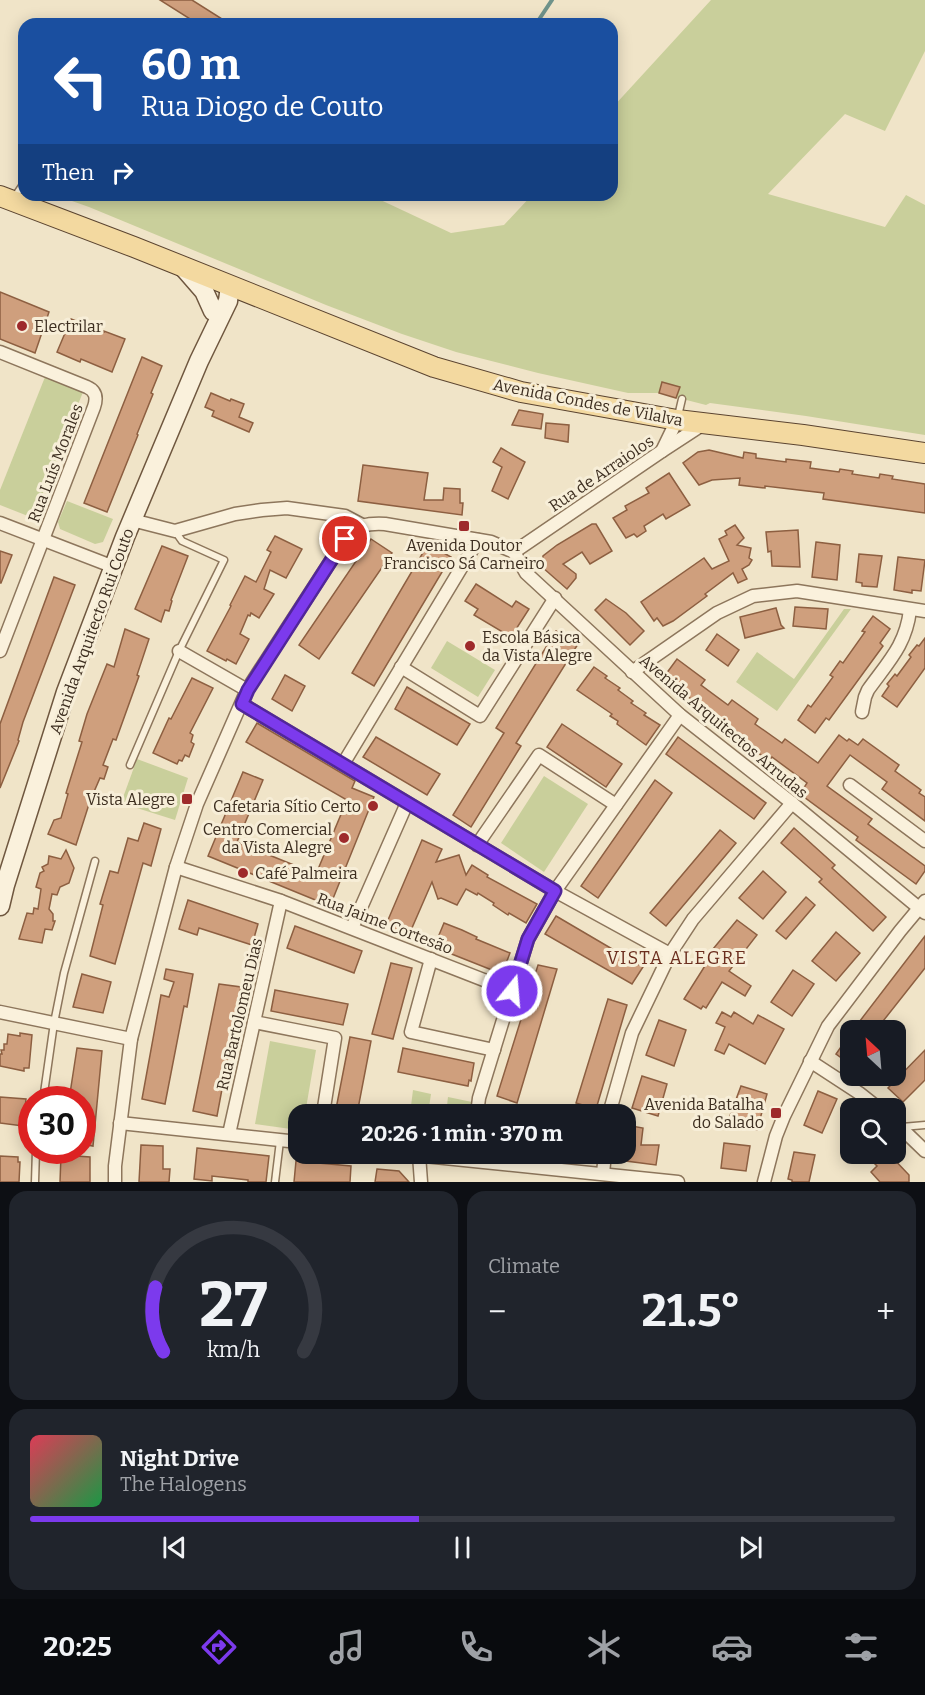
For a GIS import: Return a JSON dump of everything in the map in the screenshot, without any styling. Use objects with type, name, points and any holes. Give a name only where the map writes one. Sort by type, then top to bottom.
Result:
[{"type":"main road","name":"Avenida Condes de Vilalva","points":[[6,198],[434,368],[521,392],[677,420],[925,453]]},
{"type":"street","points":[[184,267],[204,291],[217,313],[237,304],[263,299]]},
{"type":"street","name":"Avenida Arquitecto Rui Couto","points":[[0,906],[4,885],[66,692],[132,520],[199,361],[217,313],[216,298],[230,286]]},
{"type":"street","name":"Rua Luís Morales","points":[[0,352],[87,387],[96,397],[43,539]]},
{"type":"street","points":[[662,451],[677,420]]},
{"type":"street","name":"Rua de Arraiolos","points":[[514,552],[706,423]]},
{"type":"street","points":[[132,520],[175,531],[235,514],[287,508],[345,516],[362,525]]},
{"type":"street","points":[[0,523],[114,567]]},
{"type":"street","points":[[115,1182],[131,1038],[176,867],[197,804],[248,690],[345,539],[362,525],[385,524],[478,540],[498,544],[514,552]]},
{"type":"street","points":[[0,651],[43,539]]},
{"type":"street","points":[[343,764],[478,540]]},
{"type":"street","name":"Avenida Arquitectos Arrudas","points":[[514,552],[526,573],[680,715],[923,907]]},
{"type":"street","points":[[632,672],[717,613],[753,596],[797,591],[925,611]]},
{"type":"street","points":[[401,667],[480,716],[555,598]]},
{"type":"street","points":[[862,712],[868,690],[903,640],[910,610]]},
{"type":"street","points":[[179,651],[248,690]]},
{"type":"street","points":[[242,704],[555,891],[670,954]]},
{"type":"street","points":[[478,1104],[528,939],[555,891],[680,715]]},
{"type":"street","points":[[477,845],[539,755],[616,805]]},
{"type":"street","points":[[850,785],[925,841]]},
{"type":"street","points":[[352,928],[407,803]]},
{"type":"street","points":[[612,1104],[632,1034],[670,954],[693,919],[792,803]]},
{"type":"street","name":"Rua Jaime Cortesão","points":[[176,867],[281,901],[512,991]]},
{"type":"street","name":"Rua Bartolomeu Dias","points":[[229,1134],[281,901]]},
{"type":"street","points":[[764,1182],[780,1126],[828,1026],[900,931],[923,907]]},
{"type":"street","points":[[431,959],[411,1032],[494,1050]]},
{"type":"street","points":[[0,1012],[131,1038]]},
{"type":"street","points":[[254,1022],[336,1038],[325,1104]]},
{"type":"street","points":[[810,1061],[865,1098]]},
{"type":"street","points":[[120,1123],[288,1141]]},
{"type":"street","points":[[906,1133],[925,1151]]},
{"type":"street","points":[[420,1164],[422,1182]]},
{"type":"street","points":[[520,1164],[678,1182]]},
{"type":"street","points":[[603,1173],[604,1164]]},
{"type":"street","points":[[547,1168],[548,1182]]},
{"type":"lane","points":[[6,198],[18,188]]},
{"type":"lane","points":[[677,420],[682,399]]},
{"type":"lane","points":[[130,765],[179,651],[224,560],[182,541],[175,531]]},
{"type":"lane","points":[[45,1086],[64,973],[95,861]]},
{"type":"lane","points":[[906,1125],[925,1125]]},
{"type":"lane","points":[[275,1182],[280,1140]]},
{"type":"lane","points":[[35,1182],[36,1164]]},
{"type":"green space","points":[[711,0],[925,0],[925,51],[885,131],[845,114],[768,194],[885,227],[906,195],[925,205],[925,435],[806,416],[710,403],[706,405],[659,393],[628,393],[456,352],[326,305],[72,201],[383,201],[451,233],[504,225],[526,201],[618,201],[618,101]]},
{"type":"green space","points":[[45,377],[83,392],[33,518],[0,505],[0,490]]},
{"type":"green space","points":[[67,501],[113,519],[103,542],[95,544],[60,529],[58,522]]},
{"type":"green space","points":[[844,609],[851,609],[777,711],[736,682],[757,652],[794,679]]},
{"type":"green space","points":[[447,641],[495,670],[478,697],[431,668]]},
{"type":"green space","points":[[137,759],[188,778],[175,820],[121,803]]},
{"type":"green space","points":[[544,776],[588,804],[544,872],[501,843]]},
{"type":"green space","points":[[270,1041],[316,1050],[307,1104],[288,1104],[288,1129],[255,1124]]},
{"type":"green space","points":[[413,1090],[431,1094],[430,1104],[411,1104]]},
{"type":"green space","points":[[448,1097],[472,1102],[472,1104],[447,1104]]},
{"type":"building","points":[[160,0],[192,0],[220,18],[188,18]]},
{"type":"building","name":"Electrilar","points":[[0,292],[49,312],[35,353],[0,339]]},
{"type":"building","points":[[71,319],[125,339],[112,372],[57,352]]},
{"type":"building","points":[[142,357],[162,366],[138,435],[107,512],[84,503]]},
{"type":"building","points":[[662,382],[680,387],[676,398],[659,393]]},
{"type":"building","points":[[211,393],[244,404],[239,417],[253,423],[249,432],[212,416],[214,411],[205,407]]},
{"type":"building","points":[[519,410],[543,414],[541,429],[512,425]]},
{"type":"building","points":[[546,423],[569,425],[568,442],[545,438]]},
{"type":"building","points":[[501,448],[525,462],[508,499],[492,491],[502,467],[493,462]]},
{"type":"building","points":[[709,450],[743,458],[744,452],[756,454],[756,458],[786,462],[786,459],[811,462],[810,468],[839,472],[840,469],[853,471],[852,474],[879,478],[880,474],[893,476],[892,479],[925,484],[925,513],[823,499],[824,493],[739,485],[740,478],[712,480],[699,485],[683,463],[698,452]]},
{"type":"building","points":[[363,465],[428,473],[424,500],[443,500],[444,488],[460,489],[460,503],[463,503],[462,515],[358,501]]},
{"type":"building","points":[[669,473],[690,505],[666,519],[663,514],[644,526],[646,531],[637,537],[634,534],[626,538],[613,518],[627,510],[625,506],[649,493],[646,488]]},
{"type":"building","points":[[592,524],[596,524],[612,551],[590,564],[582,552],[563,564],[576,574],[576,578],[567,589],[542,567],[543,556]]},
{"type":"building","points":[[735,525],[744,538],[737,545],[751,548],[749,558],[752,560],[742,569],[747,579],[738,583],[733,573],[673,621],[663,626],[657,618],[654,621],[641,602],[704,558],[712,569],[729,561],[719,539],[727,535],[725,531]]},
{"type":"building","points":[[798,530],[800,567],[772,566],[766,532]]},
{"type":"building","points":[[275,536],[302,549],[286,578],[270,570],[264,589],[274,594],[259,618],[251,613],[250,616],[248,615],[240,634],[249,639],[236,664],[227,659],[226,661],[207,651],[245,576],[256,582],[271,552],[267,550]]},
{"type":"building","points":[[371,539],[392,553],[319,659],[299,645]]},
{"type":"building","points":[[816,542],[840,545],[837,580],[812,577]]},
{"type":"building","points":[[428,544],[451,557],[374,686],[352,673]]},
{"type":"building","points":[[162,546],[188,556],[169,611],[165,610],[161,622],[135,609]]},
{"type":"building","points":[[0,551],[12,555],[1,583],[0,583]]},
{"type":"building","points":[[859,554],[882,556],[877,587],[862,586],[862,583],[856,582]]},
{"type":"building","points":[[898,557],[925,560],[921,591],[912,590],[912,593],[894,590]]},
{"type":"building","points":[[54,577],[75,585],[0,788],[0,724]]},
{"type":"building","points":[[476,584],[512,607],[516,601],[529,609],[511,637],[474,615],[478,609],[465,601]]},
{"type":"building","points":[[606,599],[626,613],[644,631],[630,645],[595,610]]},
{"type":"building","points":[[795,607],[828,609],[826,629],[793,626]]},
{"type":"building","points":[[776,608],[784,628],[745,638],[740,617]]},
{"type":"building","points":[[873,616],[890,629],[880,643],[883,646],[829,720],[826,718],[815,733],[798,720],[808,705],[811,707],[833,677],[830,675],[840,661],[843,663],[865,632],[862,631]]},
{"type":"building","points":[[125,629],[149,639],[137,675],[139,676],[116,740],[113,739],[103,765],[108,767],[104,779],[100,778],[90,801],[76,845],[48,834],[54,820],[61,818],[68,794],[66,793],[82,742],[79,741],[87,714],[107,664],[114,667]]},
{"type":"building","points":[[556,631],[578,644],[516,743],[521,746],[471,827],[453,815],[504,733],[496,728]]},
{"type":"building","points":[[717,634],[739,650],[728,666],[706,650]]},
{"type":"building","points":[[925,638],[925,668],[897,707],[882,696],[889,686],[887,684],[895,674],[897,676],[911,657],[909,655]]},
{"type":"building","points":[[677,659],[705,680],[701,685],[728,705],[732,700],[758,719],[755,724],[782,743],[785,739],[818,763],[839,735],[858,745],[863,739],[899,765],[895,771],[921,790],[919,793],[925,797],[925,821],[882,789],[887,782],[850,755],[827,786],[872,819],[868,824],[925,866],[925,871],[916,884],[856,840],[858,837],[800,794],[807,783],[772,757],[769,761],[742,741],[745,738],[718,718],[715,723],[688,703],[691,699],[668,682],[666,674]]},
{"type":"building","points":[[594,667],[620,688],[618,690],[633,701],[631,703],[646,713],[644,715],[660,725],[646,745],[617,724],[618,721],[610,716],[612,714],[577,690]]},
{"type":"building","points":[[285,675],[305,686],[292,711],[272,699]]},
{"type":"building","points":[[192,678],[213,688],[190,733],[193,735],[191,742],[194,744],[189,757],[185,755],[177,764],[153,753],[169,718],[171,719]]},
{"type":"building","points":[[407,687],[470,724],[457,745],[395,709]]},
{"type":"building","points":[[257,723],[355,781],[352,788],[374,797],[330,906],[208,856],[243,772],[263,780],[237,842],[316,874],[347,800],[246,742]]},
{"type":"building","points":[[562,724],[622,764],[606,787],[547,747]]},
{"type":"building","points":[[376,737],[440,774],[427,795],[363,757]]},
{"type":"building","points":[[678,737],[766,803],[754,819],[666,754]]},
{"type":"building","points":[[655,780],[672,793],[598,898],[581,886]]},
{"type":"building","points":[[144,823],[161,829],[151,866],[143,863],[115,964],[90,956],[103,905],[100,904],[110,871],[118,873],[128,838],[138,841]]},
{"type":"building","points":[[794,828],[835,865],[832,868],[886,917],[873,931],[819,882],[822,879],[781,843]]},
{"type":"building","points":[[720,830],[736,843],[666,926],[650,913]]},
{"type":"building","points":[[422,840],[442,849],[436,862],[459,855],[466,875],[472,865],[488,875],[487,877],[537,904],[526,923],[509,913],[508,915],[478,893],[477,895],[466,889],[457,905],[441,898],[438,899],[432,882],[408,937],[385,927]]},
{"type":"building","points":[[66,850],[74,868],[69,883],[60,887],[57,895],[52,894],[49,909],[55,921],[52,930],[45,929],[42,943],[19,939],[27,913],[33,914],[34,908],[38,909],[41,889],[36,887],[40,873],[44,871],[42,867],[48,864],[49,856],[61,859]]},
{"type":"building","points":[[763,871],[786,892],[763,919],[739,898]]},
{"type":"building","points":[[806,897],[815,905],[786,939],[776,931]]},
{"type":"building","points":[[188,900],[258,924],[252,945],[199,928],[197,935],[179,929]]},
{"type":"building","points":[[556,916],[643,967],[632,984],[545,934]]},
{"type":"building","points":[[737,920],[757,935],[729,971],[751,986],[745,996],[722,982],[706,1008],[703,1006],[701,1009],[684,999],[715,950],[713,949]]},
{"type":"building","points":[[444,923],[510,953],[502,974],[434,947]]},
{"type":"building","points":[[295,926],[362,951],[354,973],[287,948]]},
{"type":"building","points":[[836,932],[860,953],[836,981],[812,961]]},
{"type":"building","points":[[925,936],[925,968],[884,1020],[861,1020]]},
{"type":"building","points":[[391,963],[412,968],[393,1039],[372,1034]]},
{"type":"building","points":[[538,965],[557,969],[517,1103],[497,1096]]},
{"type":"building","points":[[166,969],[193,974],[187,1007],[184,1006],[165,1104],[142,1099],[161,995],[169,997],[174,982],[164,979]]},
{"type":"building","points":[[793,970],[814,984],[792,1016],[771,1002]]},
{"type":"building","points":[[82,974],[111,982],[103,1013],[73,1007]]},
{"type":"building","points":[[219,984],[241,987],[217,1116],[193,1111]]},
{"type":"building","points":[[275,990],[348,1004],[343,1025],[271,1011]]},
{"type":"building","points":[[608,999],[627,1005],[597,1104],[576,1103]]},
{"type":"building","points":[[722,1012],[731,1017],[734,1012],[753,1024],[758,1015],[784,1029],[765,1064],[729,1044],[724,1054],[715,1050],[725,1027],[716,1023]]},
{"type":"building","points":[[659,1020],[686,1030],[674,1066],[646,1055]]},
{"type":"building","points":[[20,1033],[32,1035],[29,1068],[24,1068],[24,1071],[0,1066],[1,1050],[4,1050],[4,1044],[7,1044],[8,1034],[20,1036]]},
{"type":"building","points":[[350,1037],[371,1041],[359,1104],[337,1104]]},
{"type":"building","points":[[77,1048],[102,1051],[96,1114],[96,1086],[71,1086]]},
{"type":"building","points":[[403,1048],[474,1063],[471,1081],[469,1080],[468,1086],[398,1072]]},
{"type":"building","points":[[925,1050],[925,1080],[906,1099],[899,1098],[888,1088],[906,1086],[906,1070]]},
{"type":"building","points":[[642,1076],[667,1084],[658,1116],[636,1109],[636,1104],[633,1104]]},
{"type":"building","points":[[741,1086],[767,1094],[757,1130],[728,1121]]},
{"type":"building","points":[[818,1091],[837,1099],[822,1133],[804,1125]]},
{"type":"building","points":[[0,1097],[18,1098],[18,1125],[0,1123]]},
{"type":"building","points":[[636,1127],[643,1128],[641,1145],[659,1145],[656,1165],[636,1162]]},
{"type":"building","points":[[724,1143],[750,1146],[746,1171],[721,1168]]},
{"type":"building","points":[[141,1145],[163,1146],[163,1169],[170,1169],[169,1182],[139,1182]]},
{"type":"building","points":[[197,1148],[269,1156],[266,1182],[248,1182],[248,1180],[212,1176],[212,1181],[194,1179]]},
{"type":"building","points":[[794,1152],[815,1155],[809,1182],[792,1182],[788,1179]]},
{"type":"building","points":[[0,1156],[18,1157],[19,1182],[0,1182]]},
{"type":"building","points":[[61,1164],[90,1164],[90,1182],[60,1182]]},
{"type":"building","points":[[296,1164],[351,1166],[350,1182],[294,1182]]},
{"type":"building","points":[[875,1164],[899,1164],[909,1175],[909,1182],[880,1182],[871,1172],[877,1166]]},
{"type":"building","points":[[377,1169],[399,1171],[409,1182],[375,1182]]},
{"type":"waterway","points":[[540,18],[552,0]]},
{"type":"place","name":"Electrilar","points":[[22,326]]},
{"type":"place","name":"Avenida Doutor Francisco Sá Carneiro","points":[[464,526]]},
{"type":"place","name":"Escola Básica da Vista Alegre","points":[[470,646]]},
{"type":"place","name":"Vista Alegre","points":[[187,799]]},
{"type":"place","name":"Cafetaria Sítio Certo","points":[[373,806]]},
{"type":"place","name":"Centro Comercial da Vista Alegre","points":[[344,838]]},
{"type":"place","name":"Café Palmeira","points":[[243,873]]},
{"type":"place","name":"Avenida Batalha do Salado","points":[[776,1113]]},
{"type":"district","name":"VISTA ALEGRE","points":[[677,958]]},
{"type":"route","points":[[345,539],[248,690],[242,704],[555,891],[528,939],[512,991]]}]
